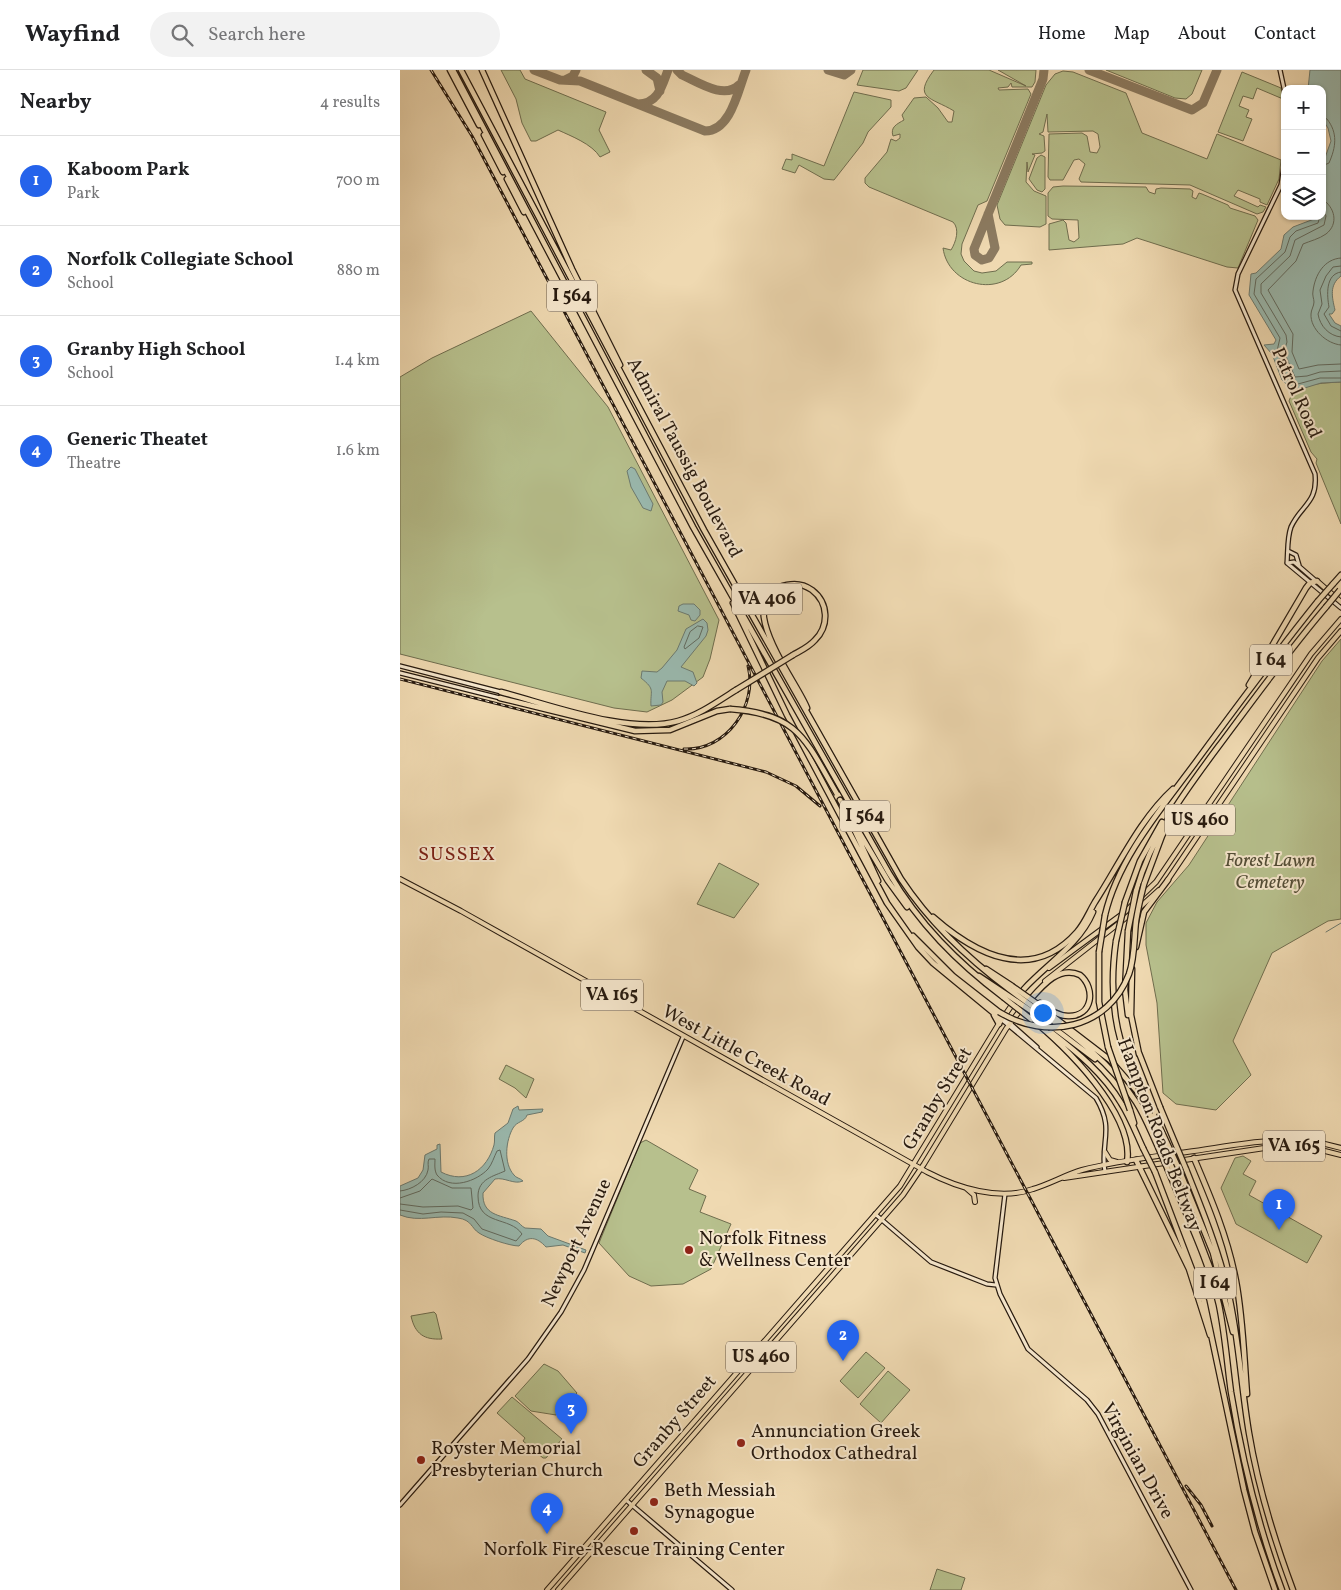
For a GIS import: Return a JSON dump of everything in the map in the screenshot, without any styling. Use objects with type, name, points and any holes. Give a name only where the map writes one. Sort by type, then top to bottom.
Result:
[{"type":"highway","points":[[452,70],[519,202],[684,514],[690,521]]},
{"type":"highway","name":"Admiral Taussig Boulevard","points":[[452,70],[693,527]]},
{"type":"highway","name":"Admiral Taussig Boulevard","points":[[461,70],[704,530],[898,874],[921,906]]},
{"type":"highway","points":[[482,70],[572,269],[618,359],[630,389]]},
{"type":"highway","points":[[693,527],[787,715],[868,868],[896,916],[918,947],[933,964],[1001,1020]]},
{"type":"highway","points":[[693,527],[889,873],[923,923]]},
{"type":"highway","name":"Hampton Roads Beltway","points":[[1276,1590],[1255,1532],[1246,1499],[1199,1284],[1156,1172],[1144,1148],[1108,1048],[1099,1002],[1099,952],[1105,915],[1117,881],[1131,854],[1226,721],[1318,601],[1341,575]]},
{"type":"highway","points":[[1226,721],[1310,583],[1317,581]]},
{"type":"highway","name":"VA 406","points":[[501,692],[623,724],[645,726],[667,724],[688,718],[736,690],[793,655],[818,637],[826,616],[824,606],[810,588],[794,584],[783,586],[769,596],[764,606],[763,623],[768,638],[804,701],[813,723]]},
{"type":"highway","name":"Hampton Roads Beltway","points":[[1293,1590],[1272,1529],[1258,1478],[1249,1433],[1233,1314],[1219,1257],[1132,1033],[1125,995],[1128,931],[1136,891],[1150,851],[1181,798],[1278,666],[1341,589]]},
{"type":"highway","points":[[500,698],[635,731],[670,730],[717,711],[730,709],[762,713],[792,727],[810,747],[888,881],[907,908],[965,967],[1008,992],[1110,1060],[1132,1084],[1154,1115],[1215,1290],[1224,1331],[1234,1403],[1254,1505],[1282,1590]]},
{"type":"highway","points":[[921,906],[950,933],[971,947],[992,956],[1019,959],[1047,954],[1065,943],[1079,930],[1144,825],[1164,798],[1180,783]]},
{"type":"highway","points":[[905,928],[953,976],[999,1012],[1029,1026],[1057,1028],[1087,1020],[1106,1008],[1122,989],[1131,967],[1144,884],[1162,836],[1191,785]]},
{"type":"highway","name":"I 64","points":[[1173,1170],[1122,1048],[1116,1022],[1113,991],[1116,941],[1125,902],[1140,861],[1158,829],[1181,798]]},
{"type":"highway","points":[[840,800],[896,916]]},
{"type":"highway","points":[[1139,1054],[1130,999],[1131,975],[1140,923],[1146,908],[1168,880]]},
{"type":"highway","points":[[1024,989],[1081,934],[1099,897]]},
{"type":"highway","points":[[921,906],[952,941],[1008,992],[1018,1011]]},
{"type":"highway","points":[[1069,971],[1080,974],[1090,986],[1089,1002],[1085,1009],[1077,1014],[1061,1015],[1035,1011],[1018,1011],[1060,973],[1069,971]]},
{"type":"highway","points":[[1008,992],[1030,998],[1035,1011],[1100,1090],[1126,1140],[1127,1162]]},
{"type":"highway","points":[[1035,1011],[1116,1075],[1136,1103],[1158,1147],[1173,1170],[1218,1268],[1238,1348]]},
{"type":"highway","points":[[1035,1011],[1107,1084],[1122,1104],[1144,1148]]},
{"type":"highway","points":[[1194,1158],[1220,1222],[1236,1281],[1246,1394],[1258,1478]]},
{"type":"highway","points":[[1136,1160],[1189,1269],[1216,1356]]},
{"type":"main road","points":[[1317,581],[1341,602]]},
{"type":"main road","name":"Granby Street","points":[[547,1590],[875,1214],[914,1165],[1001,1020],[1024,989],[1058,960],[1125,912],[1156,882],[1307,661],[1341,619]]},
{"type":"main road","name":"Granby Street","points":[[558,1590],[882,1220],[921,1168],[1009,1024],[1034,992],[1062,966],[1141,906],[1168,880],[1318,658],[1341,631]]},
{"type":"main road","name":"West Little Creek Road","points":[[400,879],[478,920],[683,1037],[921,1168]]},
{"type":"main road","name":"VA 165","points":[[1064,1178],[1071,1173],[1136,1160],[1287,1139],[1320,1142],[1341,1148]]},
{"type":"main road","name":"VA 165","points":[[921,1168],[943,1180],[964,1187],[1006,1194],[1026,1191],[1064,1178],[1289,1146],[1321,1149],[1341,1155]]},
{"type":"main road","points":[[1105,1152],[1110,1160],[1127,1162]]},
{"type":"main road","points":[[1188,1152],[1194,1158]]},
{"type":"main road","points":[[964,1187],[974,1195],[975,1202]]},
{"type":"main road","points":[[676,1442],[682,1448]]},
{"type":"street","points":[[1280,70],[1283,85]]},
{"type":"street","name":"Patrol Road","points":[[1283,175],[1281,185],[1238,274],[1235,290],[1315,474],[1313,496],[1293,524],[1289,535],[1287,563]]},
{"type":"street","points":[[1288,551],[1296,554],[1299,566]]},
{"type":"street","points":[[1287,563],[1294,561],[1317,581]]},
{"type":"street","points":[[1287,563],[1341,608]]},
{"type":"street","name":"VA 406","points":[[400,666],[501,692]]},
{"type":"street","points":[[400,673],[500,698]]},
{"type":"street","points":[[1001,1020],[1009,1024],[1096,1098],[1106,1121],[1105,1172]]},
{"type":"street","name":"Newport Avenue","points":[[400,1505],[527,1360],[561,1312],[584,1270],[683,1037]]},
{"type":"street","name":"Virginian Drive","points":[[1006,1194],[996,1270],[996,1285],[1028,1349],[1087,1400],[1098,1414],[1191,1590]]},
{"type":"street","points":[[875,1214],[931,1262],[987,1284],[996,1285]]},
{"type":"street","points":[[626,1500],[732,1590]]},
{"type":"green space","points":[[501,70],[520,70],[525,79],[606,112],[599,130],[610,152],[600,157],[587,144],[558,130],[536,141],[531,141],[522,123],[516,99]]},
{"type":"green space","points":[[863,70],[918,70],[906,88],[899,91],[857,85]]},
{"type":"green space","points":[[934,70],[989,70],[1026,86],[998,70],[1036,70],[1035,82],[1032,87],[1012,87],[1011,83],[1008,87],[998,88],[999,90],[1028,89],[1031,94],[987,201],[978,205],[962,244],[961,254],[964,261],[974,271],[982,273],[996,271],[1007,262],[1032,262],[1032,264],[1021,265],[1012,276],[1001,282],[989,285],[976,284],[954,271],[947,261],[943,248],[951,250],[954,243],[957,232],[953,222],[869,187],[865,183],[865,178],[887,152],[891,139],[896,141],[900,138],[900,134],[893,136],[892,130],[904,120],[902,115],[914,98],[926,97],[938,108],[948,122],[952,122],[954,111],[932,100],[925,92],[925,87]]},
{"type":"green space","points":[[1106,70],[1202,70],[1192,94],[1186,99],[1175,98]]},
{"type":"green space","points":[[1063,71],[1073,72],[1126,93],[1142,133],[1207,159],[1217,134],[1281,160],[1279,179],[1267,205],[1260,202],[1260,199],[1238,190],[1234,196],[1258,207],[1260,205],[1266,207],[1263,212],[1257,214],[1190,185],[1081,182],[1079,179],[1085,164],[1079,159],[1074,160],[1063,180],[1050,180],[1048,177],[1049,134],[1082,133],[1087,136],[1090,152],[1097,153],[1100,147],[1098,134],[1093,131],[1048,132],[1047,114],[1043,132],[1039,134],[1044,136],[1045,151],[1032,154],[1035,155],[1028,172],[1027,162],[1026,182],[1034,191],[1046,196],[1046,224],[1040,227],[1005,225],[1000,219],[997,205],[1046,85],[1055,74]]},
{"type":"green space","points":[[1242,72],[1281,88],[1281,98],[1257,88],[1253,99],[1243,96],[1239,106],[1249,110],[1246,117],[1252,119],[1243,141],[1218,132]]},
{"type":"green space","points":[[854,92],[891,100],[891,107],[868,132],[863,143],[834,180],[824,179],[799,165],[795,173],[782,169],[786,159],[792,160],[792,154],[824,166]]},
{"type":"green space","points":[[1041,155],[1045,157],[1045,189],[1042,192],[1037,190],[1029,179],[1037,158]]},
{"type":"green space","points":[[1053,187],[1146,187],[1149,192],[1155,194],[1156,189],[1161,188],[1190,189],[1193,191],[1192,197],[1196,199],[1199,193],[1202,194],[1228,205],[1230,208],[1255,216],[1258,220],[1238,268],[1227,267],[1137,238],[1123,244],[1049,250],[1049,224],[1063,220],[1066,223],[1069,240],[1074,242],[1079,238],[1078,220],[1052,219],[1048,216],[1048,193]]},
{"type":"green space","points":[[531,311],[608,407],[719,620],[710,659],[703,677],[672,700],[647,712],[614,708],[400,654],[400,377],[432,358]]},
{"type":"green space","points":[[1341,382],[1341,524],[1316,463],[1317,459],[1311,452],[1289,401],[1292,395],[1303,387]]},
{"type":"green space","name":"Forest Lawn Cemetery","points":[[1341,639],[1341,919],[1328,921],[1272,953],[1233,1041],[1251,1075],[1216,1110],[1176,1104],[1163,1093],[1157,1003],[1146,945],[1146,923],[1157,902],[1189,865],[1322,661]]},
{"type":"green space","points":[[719,863],[759,884],[734,918],[697,904]]},
{"type":"green space","points":[[506,1065],[534,1079],[526,1098],[515,1088],[499,1079]]},
{"type":"green space","points":[[646,1140],[698,1170],[689,1189],[706,1196],[700,1212],[731,1224],[711,1269],[683,1284],[651,1286],[629,1276],[599,1243],[640,1143]]},
{"type":"green space","points":[[1243,1156],[1251,1161],[1243,1174],[1256,1181],[1249,1195],[1322,1236],[1307,1263],[1236,1224],[1221,1188],[1235,1158]]},
{"type":"green space","points":[[434,1312],[442,1339],[421,1335],[415,1327],[411,1316]]},
{"type":"green space","points":[[866,1352],[885,1368],[858,1398],[840,1381]]},
{"type":"green space","points":[[544,1364],[558,1371],[577,1393],[556,1415],[531,1411],[515,1396]]},
{"type":"green space","points":[[888,1371],[910,1390],[881,1423],[860,1404]]},
{"type":"green space","points":[[512,1397],[562,1439],[546,1458],[543,1458],[523,1441],[525,1438],[497,1413]]},
{"type":"green space","points":[[937,1569],[965,1578],[961,1590],[930,1590]]},
{"type":"water","points":[[1310,70],[1341,70],[1341,276],[1333,287],[1332,296],[1335,310],[1332,314],[1329,314],[1335,323],[1341,326],[1341,382],[1321,383],[1298,390],[1290,388],[1282,380],[1272,354],[1264,345],[1274,344],[1276,340],[1249,295],[1251,274],[1256,273],[1281,249],[1284,235],[1293,227],[1311,220],[1326,220],[1326,155],[1331,141],[1326,125],[1326,85],[1308,85]]},
{"type":"water","points":[[631,467],[635,469],[653,504],[651,511],[643,508],[631,487],[627,471]]},
{"type":"water","points":[[694,604],[700,610],[700,615],[695,621],[691,620],[689,615],[678,611],[679,606]]},
{"type":"water","points":[[703,619],[707,623],[708,630],[706,636],[681,667],[693,672],[697,683],[694,686],[685,681],[667,681],[662,692],[663,702],[661,705],[651,706],[651,690],[649,685],[641,678],[642,671],[657,672],[662,668],[677,650],[686,629]]},
{"type":"water","points":[[518,1106],[519,1110],[543,1109],[542,1112],[527,1115],[525,1119],[513,1128],[507,1145],[508,1164],[515,1176],[523,1181],[495,1179],[483,1193],[485,1206],[493,1213],[516,1221],[525,1228],[541,1229],[548,1236],[586,1250],[585,1253],[563,1245],[546,1247],[536,1239],[526,1240],[519,1246],[504,1243],[482,1235],[469,1222],[463,1219],[451,1217],[414,1218],[400,1215],[400,1186],[418,1178],[423,1170],[425,1155],[437,1149],[437,1145],[440,1144],[441,1172],[459,1177],[474,1173],[481,1168],[491,1154],[495,1133],[508,1123],[513,1109]]},
{"type":"waterway","points":[[1326,932],[1341,923]]},
{"type":"taxiway","points":[[534,70],[560,80],[580,81],[705,131],[714,129],[727,117],[746,70]]},
{"type":"taxiway","points":[[565,80],[573,76],[576,70]]},
{"type":"taxiway","points":[[646,70],[657,78],[660,91]]},
{"type":"taxiway","points":[[638,104],[650,101],[655,97],[661,88],[668,70]]},
{"type":"taxiway","points":[[677,70],[682,75],[696,82],[719,90],[726,91],[739,85]]},
{"type":"taxiway","points":[[828,70],[844,75],[851,70]]},
{"type":"taxiway","points":[[988,214],[995,248],[989,258],[982,260],[975,255],[974,249],[1043,79],[1044,70]]},
{"type":"taxiway","points":[[1089,70],[1192,110],[1203,103],[1217,70]]},
{"type":"railway","points":[[431,70],[472,136],[1236,1590]]},
{"type":"railway","points":[[684,749],[700,748],[714,742],[726,734],[736,723],[748,696],[750,681],[748,666]]},
{"type":"railway","points":[[400,679],[766,772],[796,786],[820,806]]},
{"type":"railway","points":[[1186,1486],[1201,1505],[1212,1526]]},
{"type":"place","name":"Kaboom Park","points":[[1279,1230]]},
{"type":"place","name":"Norfolk Fitness & Wellness Center","points":[[689,1250]]},
{"type":"place","name":"Norfolk Collegiate School","points":[[843,1361]]},
{"type":"place","name":"Granby High School","points":[[571,1434]]},
{"type":"place","name":"Annunciation Greek Orthodox Cathedral","points":[[741,1443]]},
{"type":"place","name":"Royster Memorial Presbyterian Church","points":[[421,1460]]},
{"type":"place","name":"Beth Messiah Synagogue","points":[[654,1502]]},
{"type":"place","name":"Norfolk Fire-Rescue Training Center","points":[[634,1531]]},
{"type":"place","name":"Generic Theatet","points":[[547,1534]]},
{"type":"district","name":"SUSSEX","points":[[457,855]]}]
